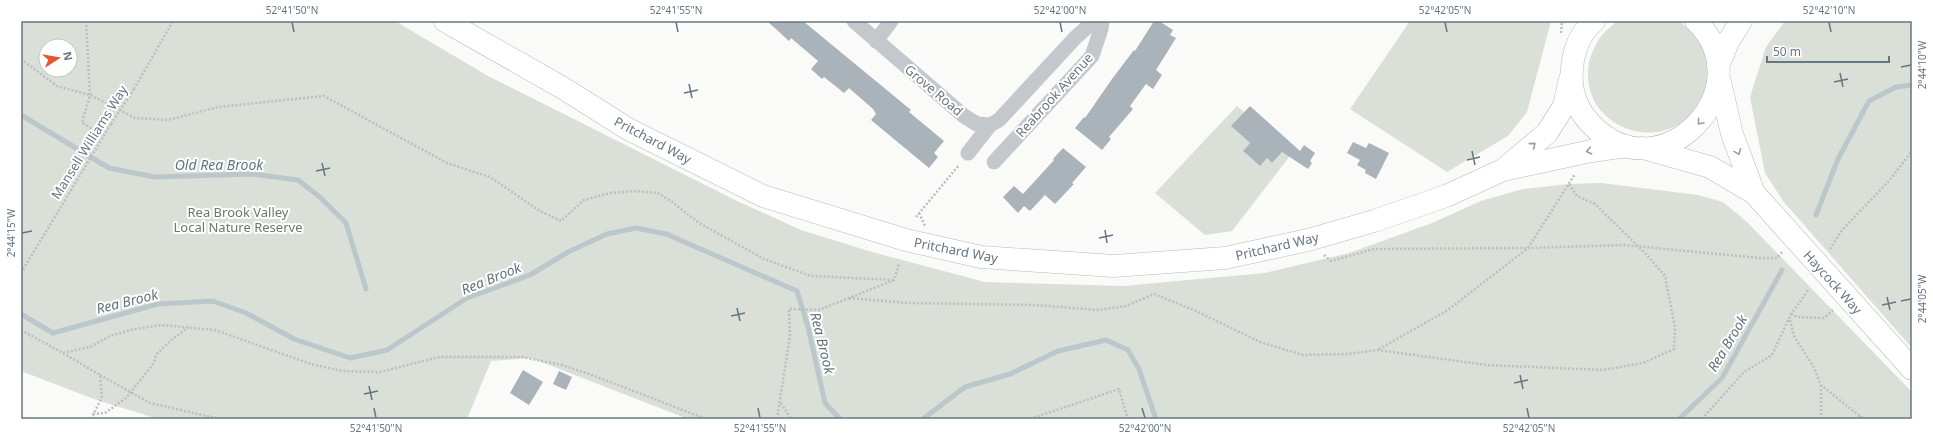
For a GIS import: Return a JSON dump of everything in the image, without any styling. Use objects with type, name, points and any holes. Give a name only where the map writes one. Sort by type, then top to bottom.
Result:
[{"type":"main road","name":"Pritchard Way","points":[[445,21],[563,88],[628,129],[763,196],[906,240],[981,257],[1114,266],[1225,258],[1321,237],[1374,221],[1438,198],[1503,170],[1591,151],[1668,144],[1685,136],[1703,119],[1714,98],[1718,70]]},
{"type":"main road","points":[[1572,67],[1582,35],[1594,21]]},
{"type":"main road","name":"Haycock Way","points":[[1696,21],[1708,37],[1714,51],[1732,134],[1754,193]]},
{"type":"main road","points":[[1718,70],[1728,42],[1741,21]]},
{"type":"main road","points":[[1566,29],[1572,67],[1573,90],[1577,102],[1589,122],[1612,140],[1635,147]]},
{"type":"main road","name":"Pritchard Way","points":[[1503,170],[1547,133],[1564,106],[1572,67]]},
{"type":"main road","name":"Haycock Way","points":[[1635,147],[1710,167],[1754,193],[1912,369]]},
{"type":"street","name":"Grove Road","points":[[854,21],[964,116],[977,124],[990,125]]},
{"type":"street","points":[[876,41],[891,21]]},
{"type":"street","name":"Reabrook Avenue","points":[[990,125],[999,120],[1075,38],[1094,21]]},
{"type":"street","name":"Reabrook Avenue","points":[[994,162],[1092,56],[1101,29],[1102,21]]},
{"type":"street","points":[[968,153],[990,125]]},
{"type":"path","points":[[86,21],[90,95],[82,123],[104,136]]},
{"type":"path","name":"Mansell Williams Way","points":[[21,273],[96,148],[134,89],[173,21]]},
{"type":"path","points":[[1562,21],[1566,29]]},
{"type":"path","points":[[21,58],[57,86],[90,95],[135,118],[168,120],[218,107],[324,96],[447,163],[490,177],[540,211],[562,221],[584,200],[611,193],[634,191],[658,193],[672,201],[699,223],[764,259],[811,276],[894,280]]},
{"type":"path","points":[[1830,249],[1842,230],[1884,186],[1912,151]]},
{"type":"path","points":[[916,217],[968,153]]},
{"type":"path","points":[[848,298],[907,303],[1035,305],[1099,310],[1126,306],[1154,294],[1196,311],[1260,342],[1303,355],[1348,354],[1378,350],[1487,365],[1603,370],[1643,363],[1662,356],[1674,349],[1675,328],[1665,276],[1595,204],[1577,196],[1569,184],[1528,248],[1448,310],[1378,350]]},
{"type":"path","points":[[919,213],[924,224]]},
{"type":"path","points":[[1321,237],[1324,255],[1331,261],[1374,249],[1638,247],[1760,258],[1777,258]]},
{"type":"path","points":[[894,280],[899,264]]},
{"type":"path","points":[[778,419],[790,336],[789,309],[819,310],[894,280]]},
{"type":"path","points":[[1702,419],[1744,372],[1772,355],[1792,314],[1809,289]]},
{"type":"path","points":[[1792,314],[1797,317],[1824,318],[1836,306]]},
{"type":"path","points":[[1790,320],[1794,336],[1813,366],[1821,385],[1821,419]]},
{"type":"path","points":[[63,352],[90,347],[110,336],[130,330],[161,325],[190,326],[215,330],[311,364],[342,371],[380,372],[439,357],[522,356],[592,375],[706,419]]},
{"type":"path","points":[[93,414],[105,413],[131,392],[154,363],[156,355],[171,340],[190,326]]},
{"type":"path","points":[[21,330],[63,352],[150,403],[220,419]]},
{"type":"path","points":[[91,419],[102,397],[100,375]]},
{"type":"path","points":[[1821,385],[1861,417],[1868,419]]},
{"type":"path","points":[[1030,419],[1119,389],[1128,419]]},
{"type":"path","points":[[781,402],[791,419]]},
{"type":"path","points":[[1851,419],[1861,417]]},
{"type":"green space","name":"Rea Brook Valley Local Nature Reserve","points":[[21,21],[395,21],[488,76],[735,200],[801,230],[872,252],[985,282],[1123,286],[1265,273],[1349,253],[1432,223],[1481,201],[1523,189],[1569,184],[1601,183],[1698,195],[1723,202],[1747,222],[1912,392],[1912,419],[688,419],[531,358],[491,361],[467,419],[158,419],[94,399],[21,371]]},
{"type":"green space","points":[[1410,21],[1551,21],[1527,112],[1508,136],[1447,172],[1350,109]]},
{"type":"green space","points":[[1618,21],[1679,21],[1701,44],[1705,53],[1708,73],[1705,92],[1701,101],[1686,119],[1667,130],[1646,132],[1626,128],[1609,118],[1595,103],[1588,83],[1590,59],[1599,39]]},
{"type":"green space","points":[[1785,21],[1912,21],[1912,348],[1783,201],[1765,173],[1750,97],[1766,47]]},
{"type":"green space","points":[[1237,106],[1244,112],[1232,127],[1250,143],[1243,151],[1260,166],[1267,158],[1272,163],[1287,146],[1293,152],[1232,231],[1205,235],[1155,193]]},
{"type":"building","points":[[767,21],[803,21],[911,110],[909,112],[944,141],[934,153],[938,157],[929,168],[871,120],[876,114],[873,109],[849,88],[844,93],[824,77],[822,79],[811,69],[818,61],[791,38],[789,41]]},
{"type":"building","points":[[1154,21],[1159,21],[1173,30],[1170,35],[1176,38],[1156,70],[1162,75],[1153,89],[1146,84],[1130,106],[1133,109],[1109,137],[1111,139],[1102,150],[1075,128],[1084,117],[1085,118],[1112,79],[1134,50],[1135,51]]},
{"type":"building","points":[[1250,106],[1300,151],[1304,145],[1315,153],[1310,161],[1312,163],[1308,169],[1282,152],[1272,163],[1267,158],[1260,166],[1243,151],[1250,143],[1231,126]]},
{"type":"building","points":[[1353,142],[1366,148],[1369,143],[1389,153],[1376,179],[1365,173],[1366,170],[1357,165],[1360,160],[1347,153]]},
{"type":"building","points":[[1063,148],[1086,167],[1072,183],[1074,184],[1055,204],[1045,195],[1030,211],[1024,206],[1018,213],[1003,197],[1014,186],[1023,194]]},
{"type":"building","points":[[523,370],[543,382],[529,405],[510,393]]},
{"type":"building","points":[[559,371],[572,377],[566,390],[553,384]]},
{"type":"waterway","name":"Rea Brook","points":[[1816,215],[1838,159],[1869,101],[1896,87],[1912,85]]},
{"type":"waterway","name":"Old Rea Brook","points":[[21,115],[109,168],[155,177],[252,174],[298,180],[321,198],[346,223],[366,289]]},
{"type":"waterway","name":"Rea Brook","points":[[21,314],[53,333],[158,304],[213,301],[246,313],[294,339],[350,358],[387,350],[467,298],[530,275],[568,252],[607,234],[636,228],[666,234],[797,291],[808,327],[825,403],[840,419]]},
{"type":"waterway","name":"Rea Brook","points":[[1679,419],[1722,378],[1782,270]]},
{"type":"waterway","name":"Rea Brook","points":[[923,419],[965,387],[1010,374],[1058,351],[1106,340],[1128,350],[1139,369],[1156,419]]}]
